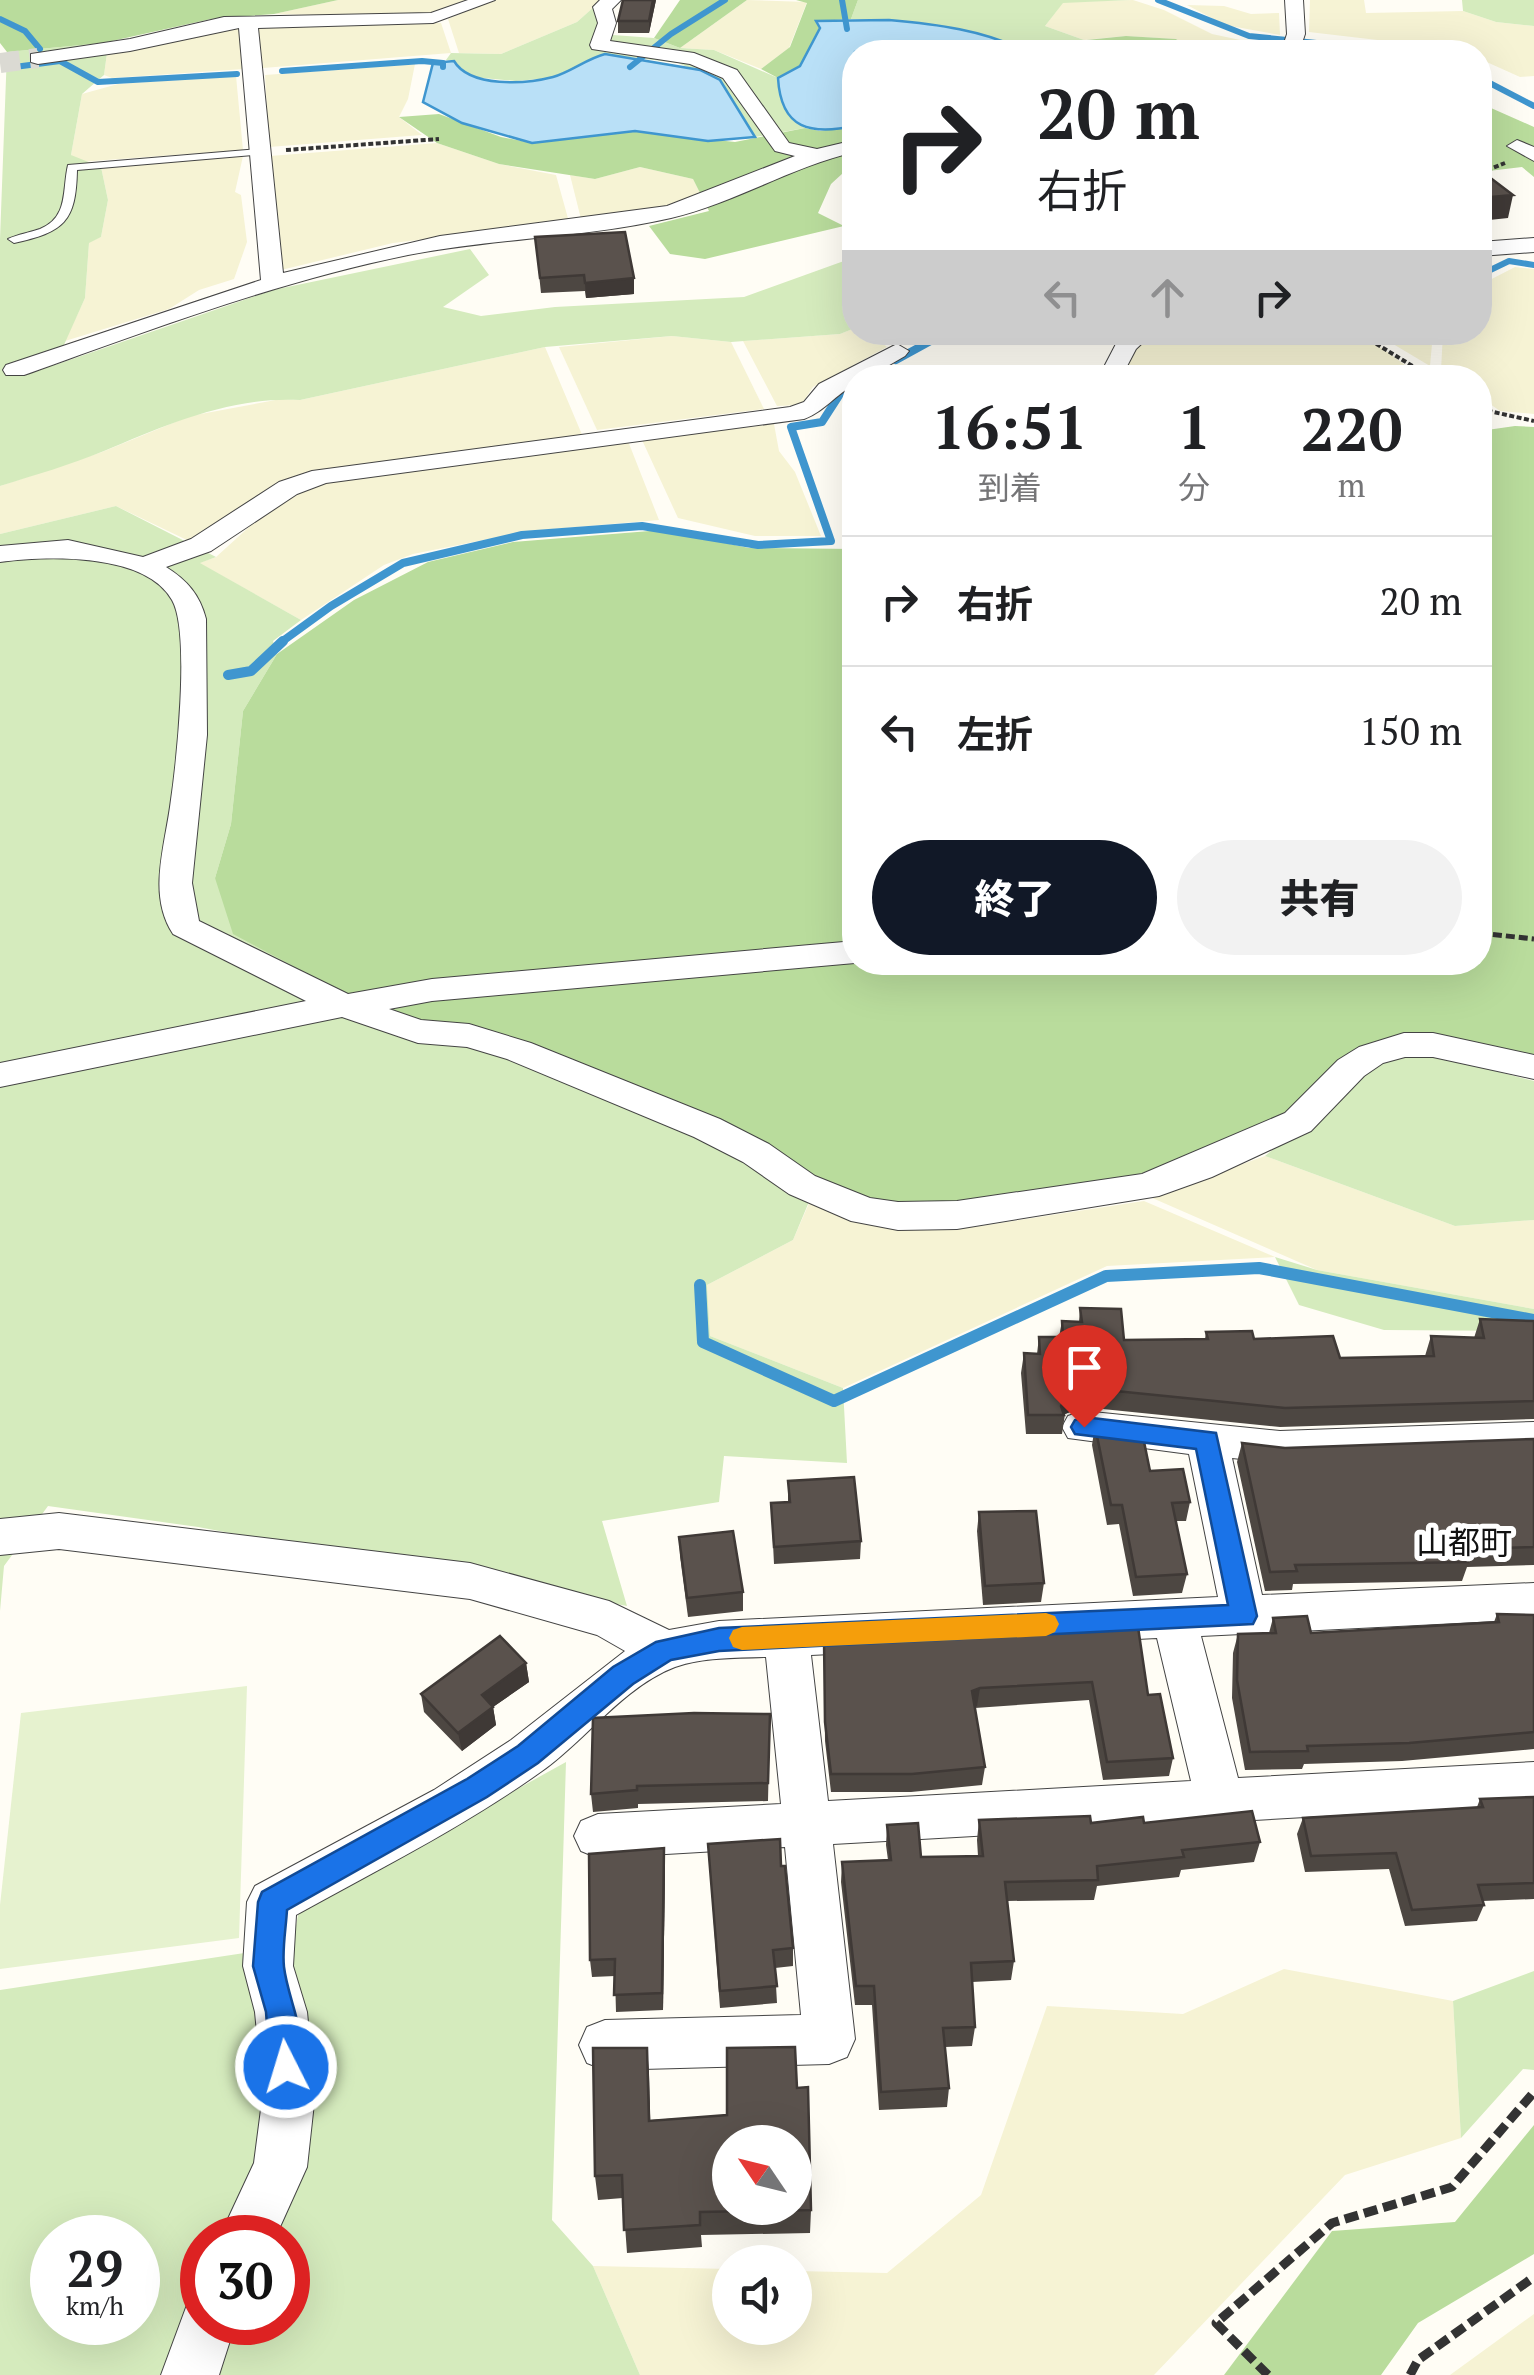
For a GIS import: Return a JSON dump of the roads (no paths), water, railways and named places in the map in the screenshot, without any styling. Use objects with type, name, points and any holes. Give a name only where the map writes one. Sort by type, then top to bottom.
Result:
[{"type":"street","points":[[38,58],[106,50],[224,23],[433,18],[486,0]]},
{"type":"street","points":[[612,0],[602,7],[606,30],[597,41],[604,47],[704,62],[730,74],[782,147],[810,156],[842,157]]},
{"type":"street","points":[[1293,40],[1294,0]]},
{"type":"street","points":[[248,21],[272,280]]},
{"type":"street","points":[[14,370],[272,280],[449,242],[621,222],[669,212],[706,203],[810,156],[842,149]]},
{"type":"street","points":[[1492,248],[1534,245]]},
{"type":"street","points":[[1117,364],[1126,345]]},
{"type":"street","points":[[870,365],[897,350]]},
{"type":"street","points":[[142,567],[201,546],[288,488],[321,476],[795,414],[813,407],[828,389],[842,381]]},
{"type":"street","points":[[0,554],[69,548],[142,567],[176,586],[188,602],[194,628],[187,802],[174,884],[177,911],[185,927],[344,1006],[418,1032],[468,1036],[519,1051],[707,1128],[756,1153],[802,1185],[864,1211],[898,1216],[956,1214],[1146,1187],[1200,1168],[1298,1122],[1370,1054],[1404,1045],[1433,1045],[1534,1067]]},
{"type":"street","points":[[0,1075],[214,1029],[432,990],[842,953]]},
{"type":"street","points":[[1084,1427],[1280,1447],[1534,1438]]},
{"type":"street","points":[[1207,1440],[1244,1616]]},
{"type":"street","points":[[0,1537],[76,1533],[470,1581],[608,1620],[665,1650]]},
{"type":"street","points":[[257,2215],[280,2167],[288,2094],[282,2012],[268,1966],[272,1902],[451,1804],[528,1754],[623,1676],[665,1650],[719,1640],[786,1636],[1534,1602]]},
{"type":"street","points":[[1174,1618],[1220,1801]]},
{"type":"street","points":[[605,2046],[830,2040],[786,1636]]},
{"type":"street","points":[[598,1836],[1534,1783]]},
{"type":"street","points":[[190,2375],[200,2345]]},
{"type":"lane","points":[[14,238],[42,234],[61,225],[71,206],[72,167],[260,152]]},
{"type":"water","points":[[889,20],[942,26],[999,40],[842,40],[842,128],[825,130],[801,125],[792,118],[780,95],[778,78],[800,66],[820,28],[816,21]]},
{"type":"water","points":[[605,54],[700,70],[720,80],[755,137],[708,141],[635,131],[532,143],[462,123],[423,102],[433,63],[454,61],[472,76],[514,82],[553,77]]},
{"type":"waterway","points":[[630,67],[671,34],[725,0]]},
{"type":"waterway","points":[[842,0],[847,29]]},
{"type":"waterway","points":[[1158,0],[1249,36],[1288,40]]},
{"type":"waterway","points":[[0,19],[25,31],[40,49]]},
{"type":"waterway","points":[[7,68],[60,61],[98,82],[237,74]]},
{"type":"waterway","points":[[282,71],[422,61],[443,63],[443,67]]},
{"type":"waterway","points":[[1492,84],[1534,106]]},
{"type":"waterway","points":[[1492,269],[1509,261],[1534,265]]},
{"type":"waterway","points":[[896,360],[923,345]]},
{"type":"waterway","points":[[280,643],[331,606],[403,563],[522,535],[642,526],[758,545],[831,541],[791,427],[822,422],[842,391]]},
{"type":"waterway","points":[[228,675],[251,671],[283,641]]},
{"type":"waterway","points":[[700,1285],[703,1342],[834,1401],[1106,1276],[1259,1268],[1534,1320]]},
{"type":"tunnel","points":[[0,63],[38,58]]},
{"type":"district","name":"山都町","points":[[1464,1542]]}]
